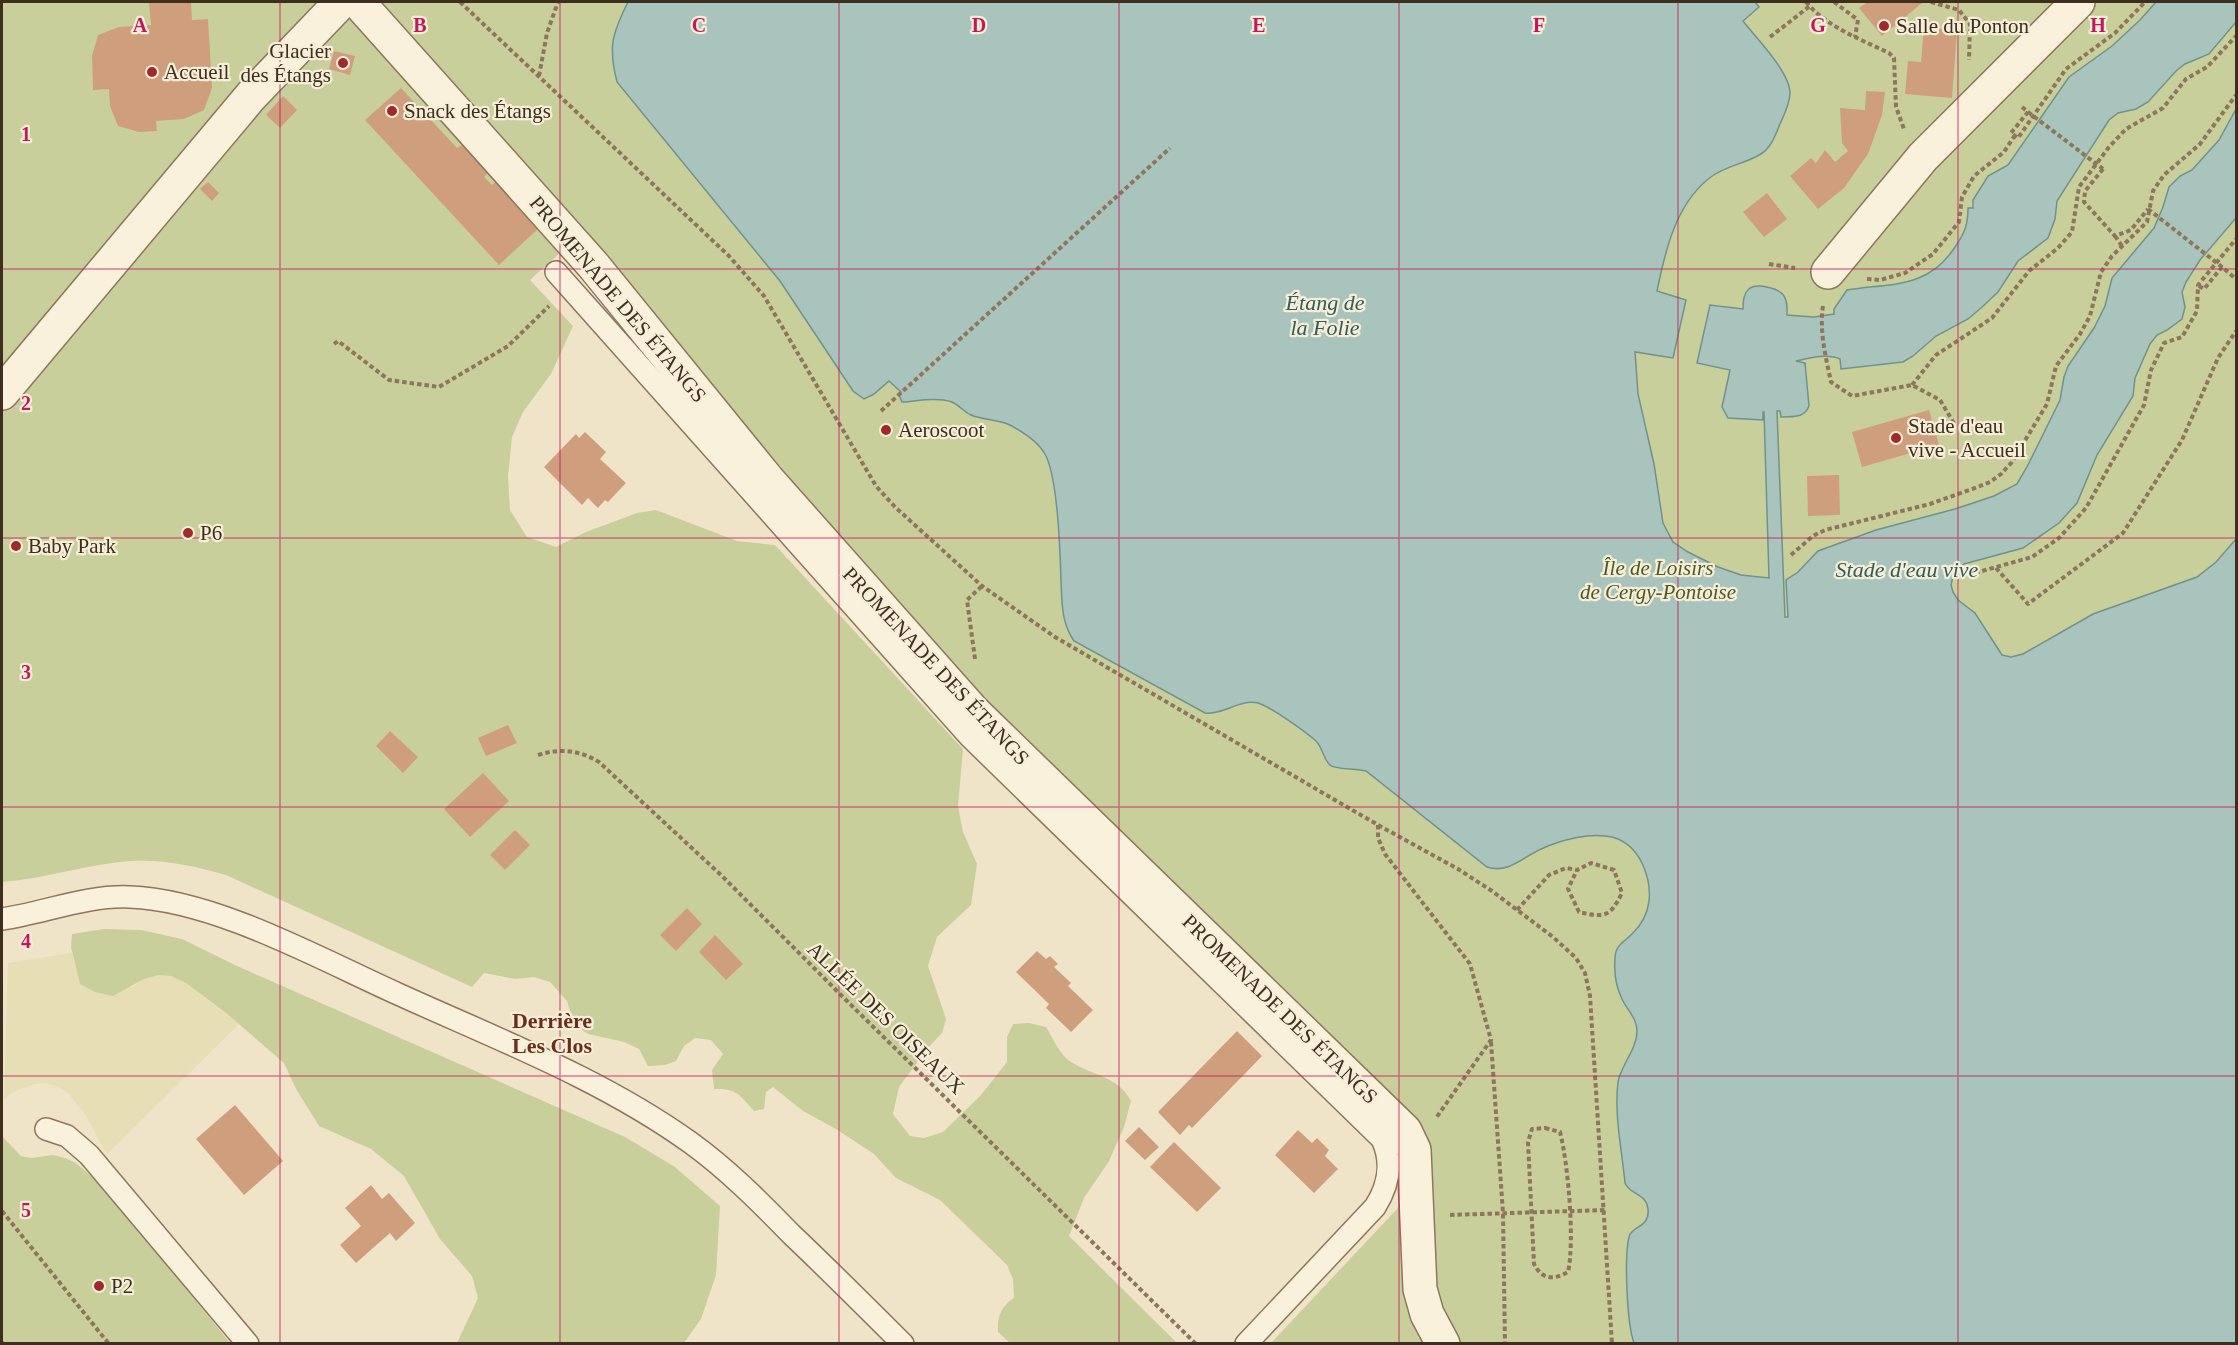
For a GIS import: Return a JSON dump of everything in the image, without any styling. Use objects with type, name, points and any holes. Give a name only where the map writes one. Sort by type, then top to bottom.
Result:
[{"type":"street","points":[[2,393],[251,96],[341,2]]},
{"type":"street","name":"PROMENADE DES ÉTANGS","points":[[358,2],[593,265],[768,480],[973,711],[1409,1137],[1414,1150],[1421,1297],[1426,1314],[1443,1344]]},
{"type":"street","points":[[1828,273],[1923,156],[2079,2]]},
{"type":"lane","name":"PROMENADE DES ÉTANGS","points":[[562,280],[970,737],[1383,1139],[1388,1157],[1388,1178],[1382,1197],[1245,1344]]},
{"type":"lane","points":[[2,919],[115,897],[161,900],[191,907],[257,930],[602,1087],[663,1124],[718,1165],[766,1208],[903,1344]]},
{"type":"lane","points":[[46,1129],[67,1136],[89,1155],[248,1344]]},
{"type":"path","points":[[460,2],[748,277],[764,296],[876,486],[895,507],[982,586],[1055,637],[1458,869],[1553,937],[1576,958],[1585,973],[1590,996],[1612,1344]]},
{"type":"path","points":[[539,76],[548,33],[558,2]]},
{"type":"path","points":[[1806,2],[1825,20],[1889,53],[1894,58],[1896,107],[1900,123],[1923,156]]},
{"type":"path","points":[[1834,2],[1857,20],[1855,37]]},
{"type":"path","points":[[1931,2],[1959,10],[1970,24],[1968,85],[1979,99]]},
{"type":"path","points":[[2122,246],[2084,202],[2085,191],[2103,169],[2028,111],[2012,133],[2018,138],[2066,69],[2115,33],[2145,2]]},
{"type":"path","points":[[1770,38],[1810,6]]},
{"type":"path","points":[[1912,385],[1936,355],[1992,318],[2029,271],[2058,248],[2072,232],[2079,187],[2109,147],[2126,129],[2163,108],[2186,79],[2207,67],[2236,36]]},
{"type":"path","points":[[1791,555],[1813,536],[1825,530],[1930,504],[1990,482],[2001,474],[2012,462],[2047,404],[2056,366],[2090,316],[2101,272],[2112,256],[2147,222],[2153,191],[2164,175],[2200,144],[2236,95]]},
{"type":"path","points":[[1828,273],[1880,280],[1905,273],[1933,254],[1959,222],[1962,197],[1974,176],[2004,153],[2015,135]]},
{"type":"path","points":[[881,411],[1170,148]]},
{"type":"path","points":[[2079,187],[2085,191]]},
{"type":"path","points":[[2115,236],[2131,230],[2148,209],[2236,279]]},
{"type":"path","points":[[1975,573],[2032,557],[2059,538],[2086,508],[2144,405],[2151,370],[2164,344],[2182,337],[2197,311],[2198,285],[2236,239]]},
{"type":"path","points":[[2198,285],[2204,289],[2222,267]]},
{"type":"path","points":[[334,344],[338,340],[389,380],[439,387],[508,345],[562,280]]},
{"type":"path","points":[[1822,316],[1825,357],[1831,382],[1852,396],[1912,385],[1940,400],[1955,425]]},
{"type":"path","points":[[1996,568],[2028,604],[2123,533],[2182,440],[2218,358],[2236,331]]},
{"type":"path","points":[[976,667],[967,600],[982,586]]},
{"type":"path","name":"ALLÉE DES OISEAUX","points":[[538,755],[563,750],[588,755],[599,762],[722,876],[1196,1344]]},
{"type":"path","points":[[1378,825],[1378,838],[1385,854],[1470,964],[1491,1040],[1503,1213],[1505,1344]]},
{"type":"path","points":[[1517,910],[1549,874],[1566,868],[1577,870],[1591,863],[1614,870],[1622,893],[1613,910],[1599,917],[1579,912],[1568,890],[1577,870]]},
{"type":"path","points":[[1414,1150],[1491,1040]]},
{"type":"path","points":[[1545,1128],[1560,1132],[1564,1149],[1569,1210],[1570,1261],[1568,1272],[1556,1278],[1545,1277],[1538,1272],[1534,1264],[1531,1212],[1528,1142],[1532,1129],[1545,1128]]},
{"type":"path","points":[[1417,1216],[1605,1209]]},
{"type":"path","points":[[2,1211],[109,1344]]},
{"type":"shaded area","points":[[72,953],[80,984],[133,987],[142,980],[158,975],[171,976],[186,983],[239,1024],[107,1154],[85,1114],[69,1094],[58,1087],[46,1083],[34,1084],[13,1092],[4,1100],[8,963]]},
{"type":"green space","name":"Île de Loisirs de Cergy-Pontoise","points":[[2,2],[2236,2],[2236,1343],[1271,1343],[1397,1209],[1401,1198],[1402,1171],[974,725],[562,251],[530,280],[573,326],[551,374],[523,412],[512,437],[508,477],[510,510],[527,537],[556,547],[586,532],[637,513],[656,510],[737,541],[775,545],[963,749],[958,806],[963,832],[977,864],[971,905],[937,937],[928,966],[946,1019],[942,1033],[899,1087],[893,1114],[910,1136],[924,1138],[943,1132],[981,1095],[1007,1062],[1007,1037],[1013,1024],[1029,1023],[1046,1027],[1067,1059],[1120,1087],[1131,1101],[1124,1127],[1109,1161],[1084,1198],[1069,1236],[1177,1343],[1010,1343],[998,1332],[1001,1312],[1014,1298],[1013,1279],[1007,1265],[940,1200],[896,1178],[874,1154],[803,1111],[773,1087],[766,1092],[764,1109],[754,1111],[737,1093],[714,1089],[712,1070],[723,1054],[711,1040],[695,1038],[684,1046],[676,1061],[665,1065],[648,1066],[639,1049],[624,1042],[588,1034],[574,1024],[567,1001],[550,982],[534,977],[515,979],[484,973],[472,987],[226,875],[191,866],[155,861],[130,861],[2,882]]},
{"type":"green space","points":[[104,929],[141,930],[182,939],[237,966],[625,1137],[675,1167],[720,1206],[716,1275],[701,1319],[684,1343],[457,1343],[478,1298],[472,1276],[440,1239],[404,1176],[371,1149],[319,1126],[296,1089],[284,1063],[226,1013],[186,983],[171,976],[158,975],[142,980],[113,996],[95,992],[80,984],[71,947],[72,934]]},
{"type":"green space","points":[[2,1136],[21,1156],[31,1158],[53,1155],[65,1158],[76,1163],[104,1187],[230,1343],[2,1343]]},
{"type":"water","name":"Étang de la Folie","points":[[628,2],[1755,2],[1759,7],[1743,21],[1779,65],[1789,85],[1788,105],[1775,136],[1765,151],[1713,175],[1696,191],[1679,217],[1668,246],[1657,291],[1686,300],[1673,358],[1635,352],[1638,394],[1654,464],[1663,523],[1673,542],[1718,567],[1741,575],[1769,578],[1764,412],[1763,420],[1728,418],[1722,407],[1730,370],[1697,363],[1710,305],[1743,309],[1746,292],[1756,286],[1761,286],[1784,296],[1787,303],[1787,315],[1814,317],[1834,314],[1834,309],[1847,290],[1907,282],[1921,277],[1944,261],[1955,247],[1967,224],[1968,208],[1973,208],[1973,200],[1988,176],[2008,165],[2069,77],[2112,46],[2156,2],[2236,2],[2236,22],[2209,54],[2185,64],[2176,71],[2148,102],[2136,109],[2118,113],[2109,120],[2057,201],[2055,219],[2048,238],[2018,261],[1998,292],[1981,308],[1968,319],[1936,336],[1903,362],[1841,369],[1840,359],[1830,356],[1796,361],[1805,363],[1809,406],[1804,413],[1797,416],[1781,417],[1780,411],[1777,411],[1785,617],[1788,617],[1786,580],[1798,572],[1818,551],[1876,530],[1994,496],[2017,484],[2060,400],[2068,366],[2094,328],[2105,306],[2112,278],[2154,228],[2169,187],[2180,176],[2192,170],[2219,140],[2236,109],[2236,218],[2200,260],[2186,282],[2182,292],[2185,307],[2182,319],[2157,335],[2150,344],[2135,378],[2133,396],[2097,455],[2077,503],[2059,523],[2023,548],[1964,564],[1954,572],[1951,585],[1958,600],[1975,613],[2002,655],[2011,657],[2023,654],[2093,614],[2197,577],[2216,562],[2236,539],[2236,1343],[1634,1343],[1628,1307],[1627,1247],[1630,1233],[1646,1220],[1648,1209],[1644,1200],[1630,1190],[1625,1183],[1617,1095],[1618,1082],[1634,1044],[1637,1026],[1618,990],[1615,954],[1618,947],[1639,927],[1649,901],[1646,873],[1637,854],[1627,844],[1612,837],[1585,836],[1566,840],[1534,852],[1516,864],[1495,869],[1487,867],[1366,771],[1336,768],[1330,765],[1316,741],[1271,709],[1251,702],[1219,712],[1205,713],[1074,641],[1063,612],[1056,497],[1049,465],[1042,449],[1030,437],[1010,425],[971,415],[952,402],[933,400],[902,402],[899,395],[901,392],[889,381],[864,399],[853,391],[780,281],[617,82],[612,50],[613,41]]},
{"type":"building","name":"Accueil","points":[[149,2],[191,2],[192,20],[208,19],[212,88],[204,110],[184,119],[156,121],[157,131],[139,132],[118,126],[110,106],[109,89],[93,90],[92,56],[98,35],[119,27],[151,25]]},
{"type":"building","name":"Salle du Ponton","points":[[1868,2],[1922,3],[1882,36],[1859,8]]},
{"type":"building","points":[[1924,27],[1957,30],[1952,98],[1905,94],[1908,61],[1921,62]]},
{"type":"building","points":[[334,51],[355,56],[350,75],[329,69]]},
{"type":"building","points":[[401,88],[457,148],[462,145],[488,173],[484,177],[492,185],[500,178],[540,227],[499,265],[365,120]]},
{"type":"building","points":[[1866,91],[1885,92],[1882,115],[1868,154],[1844,188],[1818,209],[1790,176],[1811,158],[1816,163],[1825,150],[1835,162],[1848,151],[1842,143],[1840,108],[1865,110]]},
{"type":"building","points":[[283,96],[297,110],[280,128],[266,115]]},
{"type":"building","points":[[208,182],[219,193],[212,201],[200,189]]},
{"type":"building","points":[[1767,193],[1787,219],[1764,237],[1743,212]]},
{"type":"building","name":"Stade d'eau vive - Accueil","points":[[1929,410],[1939,445],[1862,467],[1852,432]]},
{"type":"building","points":[[585,432],[606,452],[600,459],[626,483],[608,502],[605,500],[598,508],[588,498],[582,505],[544,467],[576,434],[579,438]]},
{"type":"building","points":[[1839,475],[1840,515],[1808,516],[1807,476]]},
{"type":"building","points":[[508,725],[517,743],[486,756],[478,738]]},
{"type":"building","points":[[390,731],[418,757],[403,773],[376,746]]},
{"type":"building","points":[[483,773],[509,801],[470,837],[444,809]]},
{"type":"building","points":[[515,830],[530,845],[505,870],[490,855]]},
{"type":"building","points":[[687,908],[702,924],[676,951],[660,935]]},
{"type":"building","points":[[715,935],[743,964],[726,980],[699,952]]},
{"type":"building","points":[[1037,951],[1046,959],[1050,956],[1058,964],[1054,967],[1071,983],[1068,986],[1093,1010],[1071,1032],[1046,1008],[1049,1004],[1016,972]]},
{"type":"building","points":[[1237,1031],[1262,1056],[1192,1128],[1189,1125],[1180,1135],[1158,1112]]},
{"type":"building","points":[[235,1105],[283,1161],[244,1195],[196,1139]]},
{"type":"building","points":[[1139,1127],[1159,1147],[1145,1160],[1125,1141]]},
{"type":"building","points":[[1298,1130],[1312,1143],[1317,1138],[1329,1150],[1325,1156],[1338,1169],[1314,1193],[1275,1155]]},
{"type":"building","points":[[1174,1142],[1221,1188],[1197,1212],[1150,1167]]},
{"type":"building","points":[[371,1185],[382,1199],[389,1193],[415,1223],[396,1241],[390,1233],[356,1263],[340,1245],[361,1226],[345,1208]]},
{"type":"place","name":"Salle du Ponton","points":[[1884,26]]},
{"type":"place","name":"Glacier des Étangs","points":[[343,63]]},
{"type":"place","name":"Accueil","points":[[152,72]]},
{"type":"place","name":"Snack des Étangs","points":[[392,111]]},
{"type":"place","name":"Aeroscoot","points":[[886,430]]},
{"type":"place","name":"Stade d'eau vive - Accueil","points":[[1896,438]]},
{"type":"place","name":"P6","points":[[188,533]]},
{"type":"place","name":"Baby Park","points":[[16,546]]},
{"type":"place","name":"P2","points":[[99,1286]]},
{"type":"district","name":"Derrière Les Clos","points":[[552,1032]]},
{"type":"water label","name":"Stade d'eau vive","points":[[1907,569]]}]
